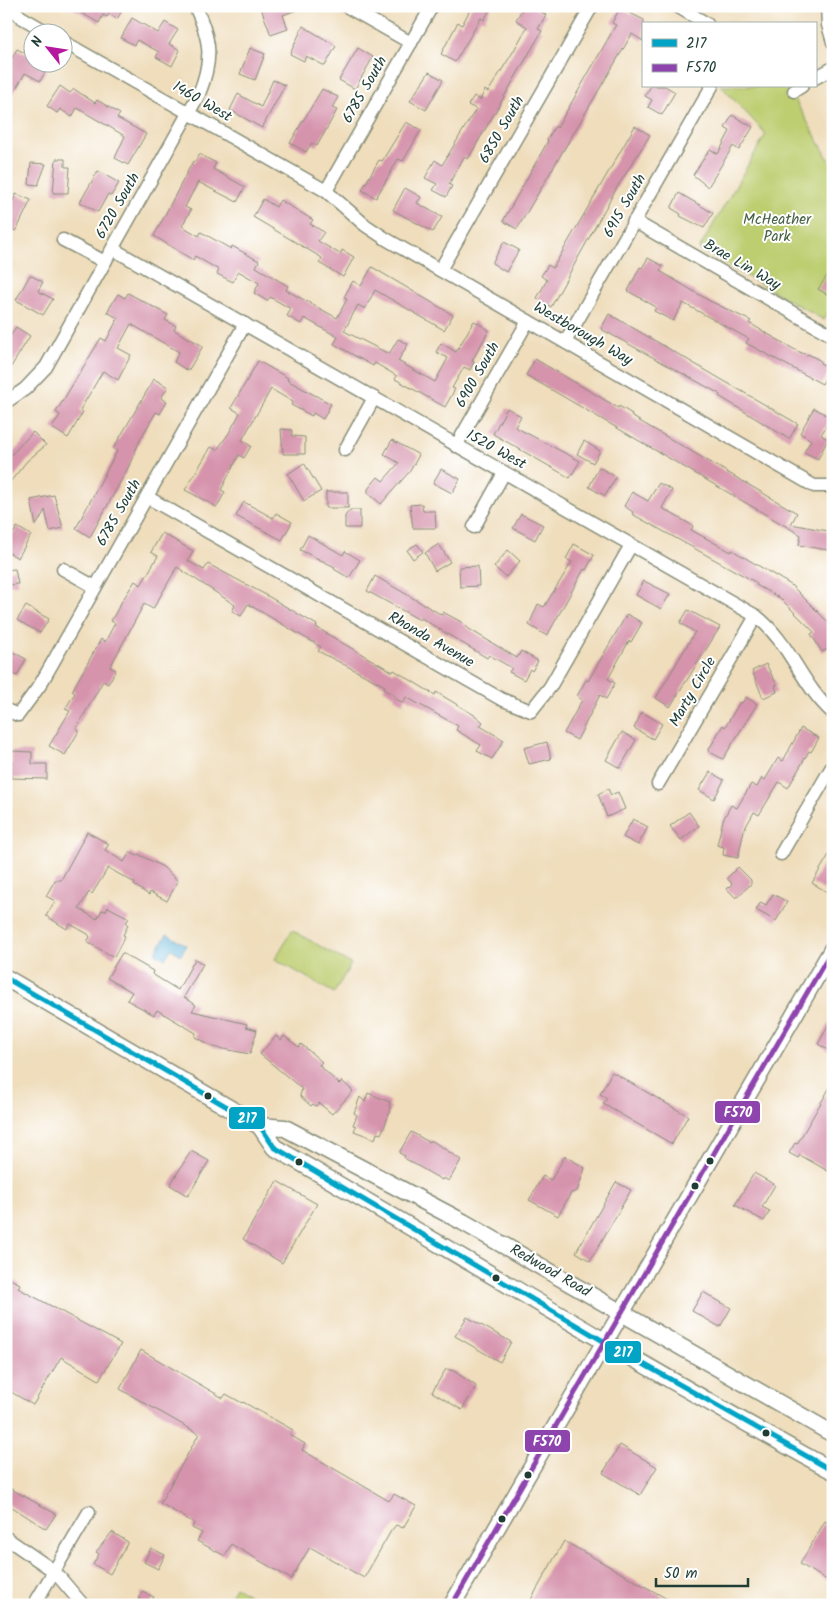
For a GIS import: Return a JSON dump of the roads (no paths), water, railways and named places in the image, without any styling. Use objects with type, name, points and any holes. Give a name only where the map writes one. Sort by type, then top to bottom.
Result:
[{"type":"main road","points":[[452,1605],[833,948]]},
{"type":"main road","name":"Redwood Road","points":[[6,978],[260,1126],[285,1128],[463,1222],[833,1434]]},
{"type":"main road","name":"Redwood Road","points":[[260,1126],[274,1147],[680,1387],[833,1471]]},
{"type":"street","name":"6720 South","points":[[6,402],[25,389],[46,367],[190,114],[205,80],[210,47],[206,29],[195,6]]},
{"type":"street","points":[[346,6],[411,43]]},
{"type":"street","name":"6785 South","points":[[326,190],[432,6]]},
{"type":"street","name":"6850 South","points":[[440,270],[592,6]]},
{"type":"street","points":[[677,6],[705,22]]},
{"type":"street","points":[[827,6],[828,26],[833,42]]},
{"type":"street","points":[[9,9],[30,22]]},
{"type":"street","name":"1460 West","points":[[72,47],[326,190]]},
{"type":"street","points":[[816,77],[833,68]]},
{"type":"street","name":"6915 South","points":[[565,342],[711,88]]},
{"type":"street","name":"Westborough Way","points":[[326,190],[373,230],[440,270],[814,486],[833,486]]},
{"type":"street","name":"Brae Lin Way","points":[[634,222],[833,336]]},
{"type":"street","points":[[64,240],[105,262]]},
{"type":"street","name":"1520 West","points":[[113,248],[756,616],[774,633],[812,692],[833,713]]},
{"type":"street","name":"6900 South","points":[[456,446],[528,321]]},
{"type":"street","name":"6785 South","points":[[12,712],[40,685],[244,324]]},
{"type":"street","points":[[345,450],[374,398]]},
{"type":"street","points":[[474,526],[504,473]]},
{"type":"street","name":"Rhonda Avenue","points":[[147,497],[501,699],[531,711],[550,687],[631,545]]},
{"type":"street","points":[[64,569],[95,587]]},
{"type":"street","name":"Marty Circle","points":[[658,784],[756,616]]},
{"type":"street","points":[[781,854],[833,765]]},
{"type":"street","points":[[34,1605],[89,1512]]},
{"type":"street","points":[[6,1538],[54,1571],[83,1605]]},
{"type":"water","points":[[167,934],[186,945],[181,955],[171,949],[165,959],[155,953]]},
{"type":"park label","name":"McHeather Park","points":[[777,228]]}]
